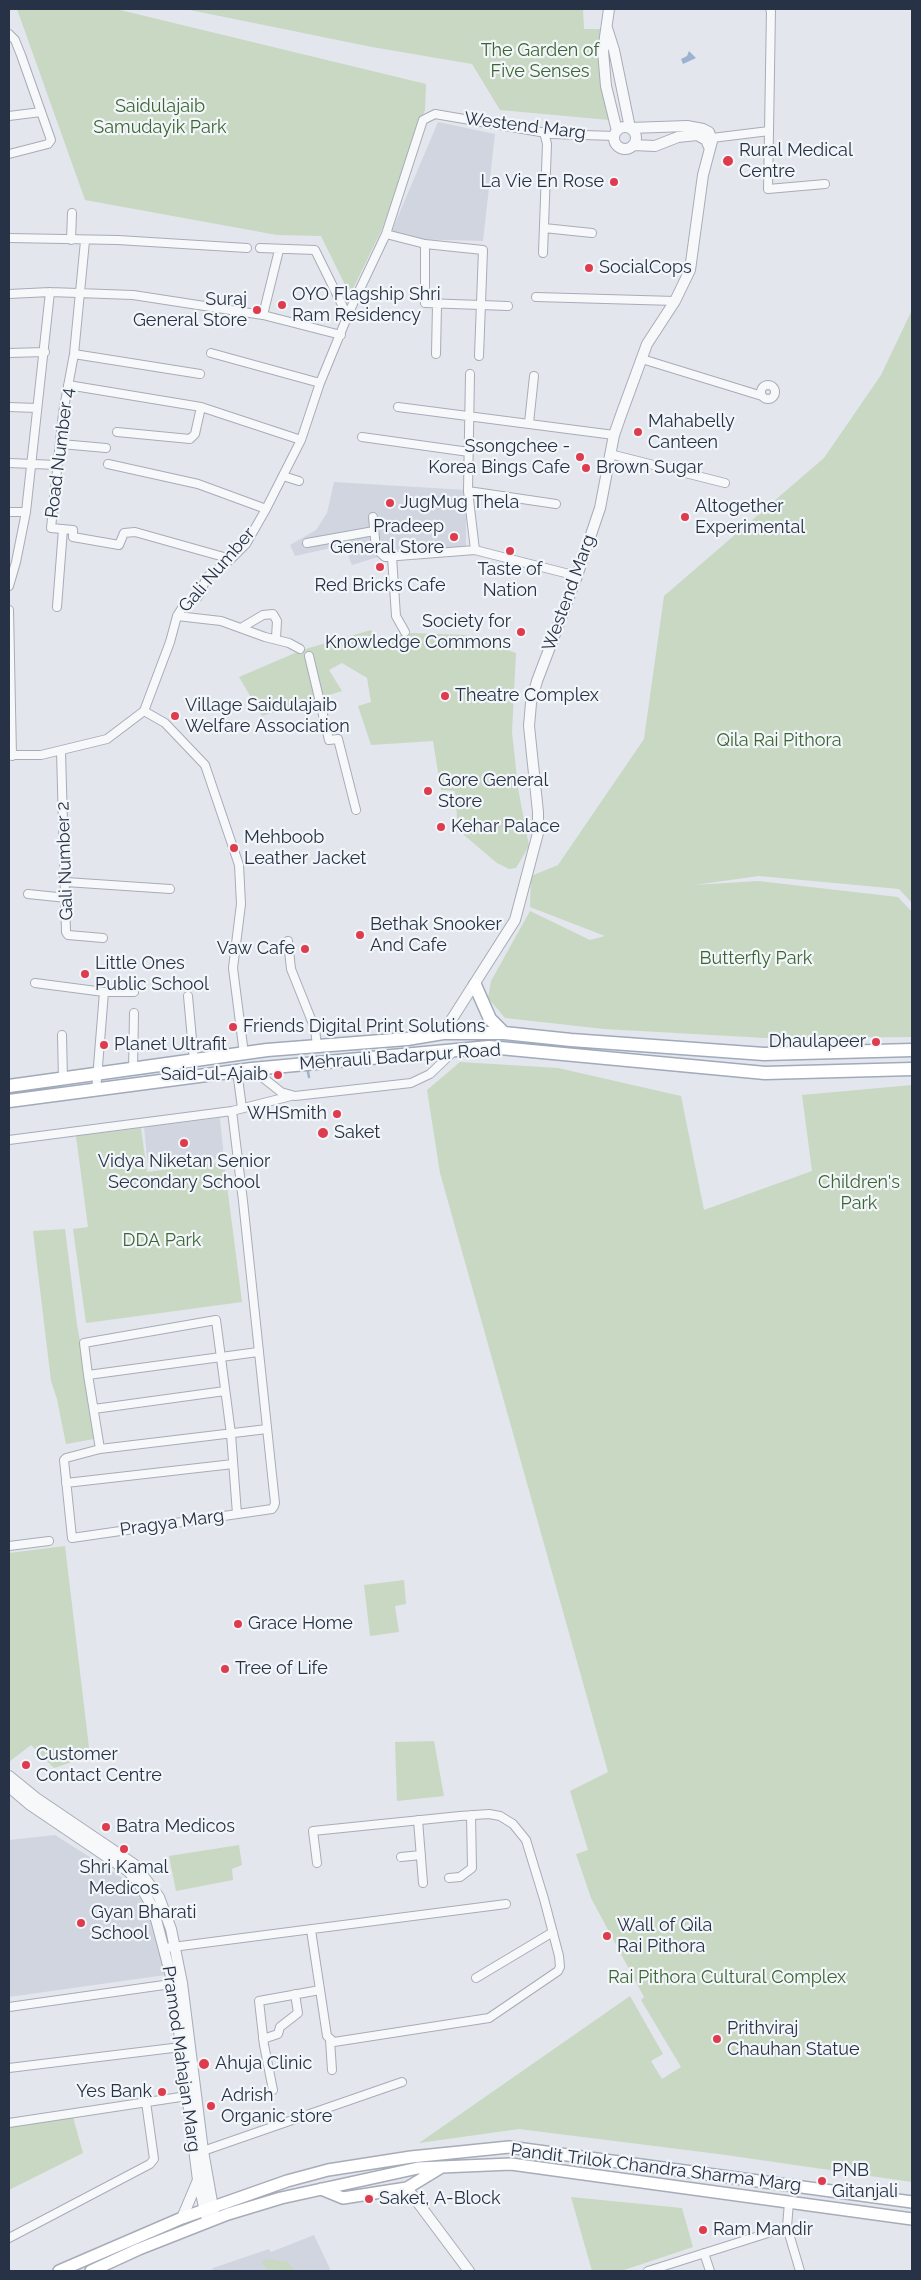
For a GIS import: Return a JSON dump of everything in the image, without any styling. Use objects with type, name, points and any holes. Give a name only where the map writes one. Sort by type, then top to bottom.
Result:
[{"type":"main road","points":[[475,985],[490,1019],[504,1033]]},
{"type":"main road","name":"Mehrauli Badarpur Road","points":[[9,1086],[244,1054],[407,1039],[443,1033],[504,1033],[571,1040],[764,1054],[912,1050]]},
{"type":"main road","name":"Mehrauli Badarpur Road","points":[[9,1101],[252,1069],[489,1047],[765,1073],[912,1069]]},
{"type":"main road","name":"Pandit Trilok Chandra Sharma Marg","points":[[59,2271],[182,2218],[287,2181],[328,2170],[411,2157],[509,2147],[912,2202]]},
{"type":"main road","name":"Pandit Trilok Chandra Sharma Marg","points":[[92,2271],[139,2249],[212,2220],[281,2198],[418,2168],[511,2164],[912,2219]]},
{"type":"main road","points":[[321,2189],[342,2198],[407,2188],[442,2167]]},
{"type":"street","points":[[609,9],[603,51],[606,86],[616,134]]},
{"type":"street","points":[[770,9],[768,189],[825,184]]},
{"type":"street","points":[[607,28],[614,50],[630,128],[636,135],[633,145]]},
{"type":"street","points":[[9,34],[18,48],[51,142],[9,154]]},
{"type":"street","points":[[9,116],[41,112]]},
{"type":"street","name":"Westend Marg","points":[[435,114],[544,132],[616,134],[623,128],[687,126],[706,130],[712,138],[702,175],[690,270],[675,301],[647,344],[614,435],[600,508],[577,576],[556,626],[531,703],[529,726],[538,812],[536,841],[513,925],[443,1033]]},
{"type":"street","name":"Gali Number","points":[[144,711],[170,642],[176,616],[184,605],[198,597],[207,577],[231,559],[246,544],[301,440],[320,384],[386,234],[423,120],[435,114]]},
{"type":"street","points":[[712,138],[769,131]]},
{"type":"street","points":[[542,253],[547,144],[544,132]]},
{"type":"street","name":"Westend Marg","points":[[616,134],[616,144],[620,147],[628,148],[633,145],[655,146],[678,137],[696,135],[706,140],[710,149]]},
{"type":"street","points":[[72,213],[72,240]]},
{"type":"street","points":[[544,228],[592,233]]},
{"type":"street","points":[[386,234],[425,244],[483,250],[479,356]]},
{"type":"street","points":[[9,238],[247,248]]},
{"type":"street","name":"Road Number 4","points":[[86,240],[79,292],[74,354],[57,465],[51,528],[73,530],[73,537],[119,545],[124,533],[135,532],[231,559]]},
{"type":"street","points":[[425,244],[425,303],[437,305],[508,306]]},
{"type":"street","points":[[260,248],[315,250],[348,317]]},
{"type":"street","points":[[263,315],[279,250]]},
{"type":"street","points":[[9,586],[12,562],[26,512],[30,464],[45,352],[50,292]]},
{"type":"street","points":[[9,294],[79,292],[133,295],[263,315],[341,335]]},
{"type":"street","points":[[536,298],[675,301]]},
{"type":"street","points":[[436,354],[437,305]]},
{"type":"street","points":[[9,353],[45,352]]},
{"type":"street","points":[[74,354],[200,374]]},
{"type":"street","points":[[211,354],[320,384]]},
{"type":"street","points":[[642,359],[762,396]]},
{"type":"street","points":[[470,374],[468,491],[474,550]]},
{"type":"street","points":[[529,423],[534,376]]},
{"type":"street","points":[[68,385],[201,407],[301,440]]},
{"type":"street","points":[[9,407],[37,408]]},
{"type":"street","points":[[117,432],[190,439],[195,434],[201,407]]},
{"type":"street","points":[[398,407],[614,435]]},
{"type":"street","points":[[362,437],[469,452]]},
{"type":"street","points":[[61,444],[106,448]]},
{"type":"street","points":[[610,454],[725,483]]},
{"type":"street","points":[[9,463],[57,465]]},
{"type":"street","points":[[108,464],[198,484],[266,509]]},
{"type":"street","points":[[283,476],[299,481]]},
{"type":"street","points":[[468,491],[556,504]]},
{"type":"street","points":[[9,512],[26,512]]},
{"type":"street","points":[[373,517],[376,549],[385,557],[474,550],[577,576]]},
{"type":"street","points":[[57,607],[63,529]]},
{"type":"street","points":[[307,543],[374,531]]},
{"type":"street","points":[[392,557],[396,616],[405,632]]},
{"type":"street","points":[[9,610],[10,755],[41,755],[107,739],[144,711],[165,723],[205,766],[239,865],[241,904],[234,968],[244,1054]]},
{"type":"street","points":[[241,628],[262,615],[273,614],[277,621],[276,638]]},
{"type":"street","points":[[176,616],[221,621],[265,637],[276,638],[300,649]]},
{"type":"street","points":[[309,656],[329,740],[338,739],[356,810]]},
{"type":"street","name":"Gali Number 2","points":[[61,750],[67,934],[103,938]]},
{"type":"street","points":[[66,882],[170,889]]},
{"type":"street","points":[[28,894],[67,898]]},
{"type":"street","points":[[288,941],[291,968],[312,1020],[316,1046]]},
{"type":"street","points":[[35,983],[104,992],[134,992]]},
{"type":"street","points":[[96,1091],[104,992]]},
{"type":"street","points":[[188,996],[194,1061]]},
{"type":"street","points":[[133,1070],[134,1013]]},
{"type":"street","points":[[62,1035],[63,1080]]},
{"type":"street","points":[[9,1140],[232,1111],[291,1096],[411,1082],[430,1074],[456,1049]]},
{"type":"street","points":[[252,1069],[281,1092],[291,1096]]},
{"type":"street","points":[[237,1071],[242,1108]]},
{"type":"street","points":[[232,1111],[266,1429],[100,1449],[65,1459],[66,1483],[233,1464]]},
{"type":"street","points":[[100,1449],[84,1343],[216,1320],[231,1434],[237,1514]]},
{"type":"street","points":[[88,1374],[258,1352]]},
{"type":"street","points":[[94,1409],[226,1391]]},
{"type":"street","name":"Pragya Marg","points":[[66,1483],[72,1538],[272,1509],[274,1503],[266,1429]]},
{"type":"street","points":[[9,1546],[49,1540]]},
{"type":"street","name":"Pramod Mahajan Marg","points":[[9,1776],[36,1798],[135,1865],[159,1897],[178,1983],[203,2151],[208,2208]]},
{"type":"street","name":"Pramod Mahajan Marg","points":[[9,1787],[29,1804],[128,1871],[146,1895],[166,1931]]},
{"type":"street","points":[[449,1878],[460,1877],[472,1868],[471,1815]]},
{"type":"street","points":[[311,1930],[326,2036],[334,2042],[464,2023],[494,2015],[558,1971],[560,1962],[526,1840],[513,1824],[500,1816],[471,1815],[313,1832],[317,1863]]},
{"type":"street","points":[[418,1820],[423,1883]]},
{"type":"street","points":[[400,1857],[421,1855]]},
{"type":"street","points":[[169,1947],[506,1904]]},
{"type":"street","points":[[476,1978],[553,1932]]},
{"type":"street","points":[[9,2007],[178,1983]]},
{"type":"street","name":"Pramod Mahajan Marg","points":[[178,1983],[181,2047],[198,2180],[212,2220]]},
{"type":"street","points":[[273,2090],[263,2039],[259,2001],[320,1990]]},
{"type":"street","points":[[263,2039],[278,2034],[280,2027],[298,2012],[295,1994]]},
{"type":"street","points":[[330,2040],[332,2070]]},
{"type":"street","points":[[9,2068],[181,2047]]},
{"type":"street","points":[[203,2151],[402,2082]]},
{"type":"street","points":[[9,2123],[187,2096]]},
{"type":"street","points":[[9,2238],[150,2164],[154,2159],[146,2102]]},
{"type":"street","points":[[182,2218],[198,2180]]},
{"type":"street","points":[[407,2188],[469,2271]]},
{"type":"street","points":[[789,2202],[787,2227],[800,2271]]},
{"type":"street","points":[[648,2271],[787,2227]]},
{"type":"street","points":[[704,2253],[710,2271]]},
{"type":"shaded area","points":[[438,122],[495,134],[483,241],[402,239],[391,233]]},
{"type":"shaded area","points":[[334,482],[466,490],[466,549],[378,557],[352,565],[344,545],[295,556],[290,545],[316,530],[327,513]]},
{"type":"shaded area","name":"Vidya Niketan Senior Secondary School","points":[[220,1118],[224,1158],[148,1167],[144,1127]]},
{"type":"shaded area","name":"Gyan Bharati School","points":[[55,1835],[129,1882],[149,1910],[158,1936],[165,1975],[9,1997],[9,1840]]},
{"type":"shaded area","points":[[314,2235],[331,2271],[212,2271],[213,2268],[269,2249],[271,2252]]},
{"type":"green space","name":"Saidulajaib Samudayik Park","points":[[17,9],[116,9],[426,84],[425,110],[382,229],[350,295],[321,236],[277,235],[85,200]]},
{"type":"green space","name":"The Garden of Five Senses","points":[[185,9],[583,9],[584,29],[600,29],[599,74],[609,120],[500,110],[472,64],[372,47]]},
{"type":"green space","name":"Qila Rai Pithora","points":[[912,310],[912,903],[899,889],[759,876],[694,885],[758,881],[898,897],[912,912],[912,1037],[765,1038],[604,1029],[505,1018],[488,998],[491,981],[530,911],[590,940],[605,936],[530,907],[531,876],[558,865],[644,739],[664,596],[824,458],[881,375]]},
{"type":"green space","points":[[371,630],[380,648],[390,637],[412,633],[466,635],[516,653],[512,732],[518,788],[529,846],[516,868],[509,869],[497,863],[458,830],[455,791],[441,790],[433,741],[371,745],[358,706],[371,702],[367,678],[342,663],[329,670],[342,691],[262,716],[239,677],[302,650]]},
{"type":"green space","points":[[460,1062],[558,1068],[681,1096],[704,1210],[812,1171],[802,1095],[912,1085],[912,2182],[726,2155],[519,2129],[419,2143],[630,1996],[663,2054],[651,2061],[662,2079],[681,2067],[641,2000],[644,1997],[591,1898],[576,1854],[588,1850],[570,1791],[608,1772],[440,1173],[427,1090]]},
{"type":"green space","name":"DDA Park","points":[[141,1128],[147,1172],[224,1162],[242,1302],[86,1323],[73,1229],[88,1227],[76,1136]]},
{"type":"green space","points":[[65,1229],[77,1325],[89,1390],[94,1439],[66,1444],[57,1399],[51,1381],[33,1231]]},
{"type":"green space","points":[[65,1546],[90,1756],[54,1768],[31,1745],[9,1762],[9,1553]]},
{"type":"green space","points":[[404,1580],[406,1604],[395,1606],[399,1632],[370,1636],[364,1585]]},
{"type":"green space","points":[[434,1741],[444,1796],[397,1801],[395,1742]]},
{"type":"green space","points":[[239,1845],[242,1865],[232,1869],[233,1880],[176,1891],[169,1856]]},
{"type":"green space","points":[[73,2117],[83,2153],[9,2190],[9,2127]]},
{"type":"green space","points":[[571,2197],[682,2208],[693,2247],[621,2271],[592,2271]]},
{"type":"green space","points":[[269,2259],[287,2262],[296,2271],[267,2271],[262,2261]]},
{"type":"water","points":[[689,51],[696,58],[683,64],[681,59],[687,56]]},
{"type":"waterway","points":[[307,1067],[309,1077]]},
{"type":"place","name":"Rural Medical Centre","points":[[728,161]]},
{"type":"place","name":"La Vie En Rose","points":[[614,182]]},
{"type":"place","name":"SocialCops","points":[[589,268]]},
{"type":"place","name":"OYO Flagship Shri Ram Residency","points":[[282,305]]},
{"type":"place","name":"Suraj General Store","points":[[257,310]]},
{"type":"place","name":"Mahabelly Canteen","points":[[638,432]]},
{"type":"place","name":"Ssongchee - Korea Bings Cafe","points":[[580,457]]},
{"type":"place","name":"Brown Sugar","points":[[586,468]]},
{"type":"place","name":"JugMug Thela","points":[[390,503]]},
{"type":"place","name":"Altogether Experimental","points":[[685,517]]},
{"type":"place","name":"Pradeep General Store","points":[[454,537]]},
{"type":"place","name":"Taste of Nation","points":[[510,551]]},
{"type":"place","name":"Red Bricks Cafe","points":[[380,567]]},
{"type":"place","name":"Society for Knowledge Commons","points":[[521,632]]},
{"type":"place","name":"Theatre Complex","points":[[445,696]]},
{"type":"place","name":"Village Saidulajaib Welfare Association","points":[[175,716]]},
{"type":"place","name":"Gore General Store","points":[[428,791]]},
{"type":"place","name":"Kehar Palace","points":[[441,827]]},
{"type":"place","name":"Mehboob Leather Jacket","points":[[234,848]]},
{"type":"place","name":"Bethak Snooker And Cafe","points":[[360,935]]},
{"type":"place","name":"Vaw Cafe","points":[[305,949]]},
{"type":"place","name":"Little Ones Public School","points":[[85,974]]},
{"type":"place","name":"Friends Digital Print Solutions","points":[[233,1027]]},
{"type":"place","name":"Dhaulapeer","points":[[876,1042]]},
{"type":"place","name":"Planet Ultrafit","points":[[104,1045]]},
{"type":"place","name":"Said-ul-Ajaib","points":[[278,1075]]},
{"type":"place","name":"WHSmith","points":[[337,1114]]},
{"type":"place","name":"Saket","points":[[323,1133]]},
{"type":"place","name":"Vidya Niketan Senior Secondary School","points":[[184,1143]]},
{"type":"place","name":"Grace Home","points":[[238,1624]]},
{"type":"place","name":"Tree of Life","points":[[225,1669]]},
{"type":"place","name":"Customer Contact Centre","points":[[26,1765]]},
{"type":"place","name":"Batra Medicos","points":[[106,1827]]},
{"type":"place","name":"Shri Kamal Medicos","points":[[124,1849]]},
{"type":"place","name":"Gyan Bharati School","points":[[81,1923]]},
{"type":"place","name":"Wall of Qila Rai Pithora","points":[[607,1936]]},
{"type":"place","name":"Prithviraj Chauhan Statue","points":[[717,2039]]},
{"type":"place","name":"Ahuja Clinic","points":[[204,2064]]},
{"type":"place","name":"Yes Bank","points":[[162,2092]]},
{"type":"place","name":"Adrish Organic store","points":[[211,2106]]},
{"type":"place","name":"PNB Gitanjali","points":[[822,2181]]},
{"type":"place","name":"Saket, A-Block","points":[[369,2199]]},
{"type":"place","name":"Ram Mandir","points":[[703,2230]]},
{"type":"park label","name":"Butterfly Park","points":[[756,959]]},
{"type":"park label","name":"Children's Park","points":[[859,1193]]},
{"type":"park label","name":"Rai Pithora Cultural Complex","points":[[727,1978]]}]
